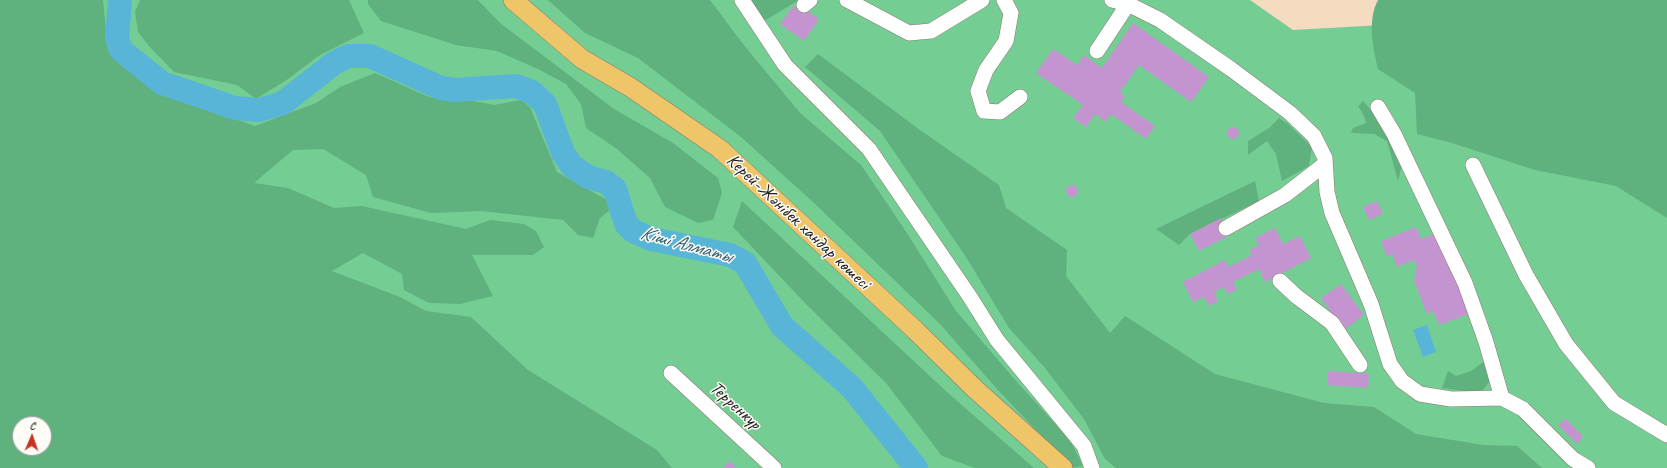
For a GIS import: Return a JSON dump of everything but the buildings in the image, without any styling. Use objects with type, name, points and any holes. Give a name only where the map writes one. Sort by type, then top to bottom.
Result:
[{"type":"main road","name":"Керей-Жәнібек хандар көшесі","points":[[513,0],[582,59],[630,87],[720,149],[910,326],[975,389],[1063,468]]},
{"type":"street","points":[[742,0],[785,65],[869,149],[970,297],[997,340],[1084,446],[1092,468]]},
{"type":"street","points":[[847,0],[909,33],[931,31],[982,0]]},
{"type":"street","points":[[1004,0],[1011,13],[1006,41],[986,70],[978,91],[984,111],[1000,112],[1020,97]]},
{"type":"street","points":[[1112,0],[1128,4],[1160,20],[1231,69],[1290,113],[1314,136],[1325,158],[1327,192],[1332,213],[1371,304],[1390,364],[1402,381],[1420,394],[1451,398],[1502,398],[1523,409],[1573,459],[1588,468]]},
{"type":"street","points":[[1097,51],[1128,4]]},
{"type":"street","points":[[1378,107],[1394,134],[1465,283],[1486,342],[1502,398]]},
{"type":"street","points":[[1226,228],[1285,194],[1325,164]]},
{"type":"street","points":[[1472,165],[1526,274],[1566,344],[1614,403],[1667,434]]},
{"type":"street","points":[[1280,281],[1296,296],[1332,323],[1360,365]]},
{"type":"street","name":"Терренкур","points":[[671,373],[774,468]]},
{"type":"green space","points":[[0,0],[1250,0],[1293,30],[1453,21],[1667,178],[1667,468],[0,468]]},
{"type":"green space","points":[[0,0],[103,0],[108,51],[153,90],[255,126],[316,103],[340,87],[375,73],[429,97],[464,99],[494,105],[521,100],[530,107],[557,172],[607,200],[610,210],[600,218],[593,238],[578,235],[563,220],[481,211],[431,213],[373,197],[366,175],[323,149],[293,150],[254,183],[288,188],[334,208],[362,206],[466,229],[490,220],[524,224],[536,231],[544,247],[533,255],[472,255],[493,296],[460,304],[429,303],[404,290],[402,274],[363,253],[332,271],[400,297],[426,311],[471,317],[528,370],[657,450],[672,468],[0,468]]},
{"type":"green space","points":[[140,0],[349,0],[364,33],[320,55],[288,79],[256,99],[237,85],[174,72],[138,32],[135,12]]},
{"type":"green space","points":[[368,0],[478,0],[500,23],[614,109],[673,143],[718,178],[722,193],[713,220],[698,223],[665,207],[650,178],[617,149],[586,128],[581,104],[566,84],[540,70],[497,51],[456,45],[381,21],[368,4]]},
{"type":"green space","points":[[548,0],[710,0],[743,44],[800,113],[861,165],[903,227],[956,311],[1017,382],[1070,440],[1083,466],[1072,468],[997,389],[940,324],[814,203],[741,137],[638,58],[585,33]]},
{"type":"green space","points":[[750,0],[799,0],[764,21]]},
{"type":"green space","points":[[1378,0],[1667,0],[1667,218],[1616,186],[1535,170],[1452,143],[1417,134],[1415,93],[1378,69],[1373,43],[1372,25]]},
{"type":"green space","points":[[818,54],[920,130],[999,185],[1006,208],[1067,250],[1066,276],[1110,333],[1125,316],[1215,374],[1324,403],[1374,407],[1416,434],[1483,445],[1517,446],[1542,468],[1116,468],[1105,459],[1084,419],[1045,368],[1009,328],[966,257],[880,131],[805,67]]},
{"type":"green space","points":[[1363,101],[1390,131],[1402,165],[1398,181],[1387,141],[1374,134],[1351,133],[1353,128],[1366,123],[1358,106]]},
{"type":"green space","points":[[1279,118],[1288,124],[1312,147],[1309,166],[1282,181],[1276,154],[1267,141],[1248,155],[1248,141],[1269,128]]},
{"type":"green space","points":[[1255,181],[1259,201],[1190,234],[1179,245],[1156,229]]},
{"type":"green space","points":[[742,201],[948,393],[1034,468],[975,468],[942,456],[886,383],[805,303],[733,227]]},
{"type":"green space","points":[[1486,360],[1490,381],[1483,390],[1471,392],[1442,388],[1448,371],[1456,376],[1471,371]]},
{"type":"water","points":[[1427,325],[1436,352],[1423,357],[1413,330]]},
{"type":"waterway","name":"Кіші Алматы","points":[[120,0],[117,38],[121,50],[162,83],[235,108],[259,110],[283,103],[334,63],[348,56],[370,56],[441,88],[455,90],[516,86],[532,92],[545,104],[563,153],[572,166],[588,177],[606,182],[615,189],[626,224],[633,231],[651,239],[730,255],[745,263],[782,326],[852,388],[916,468]]}]
